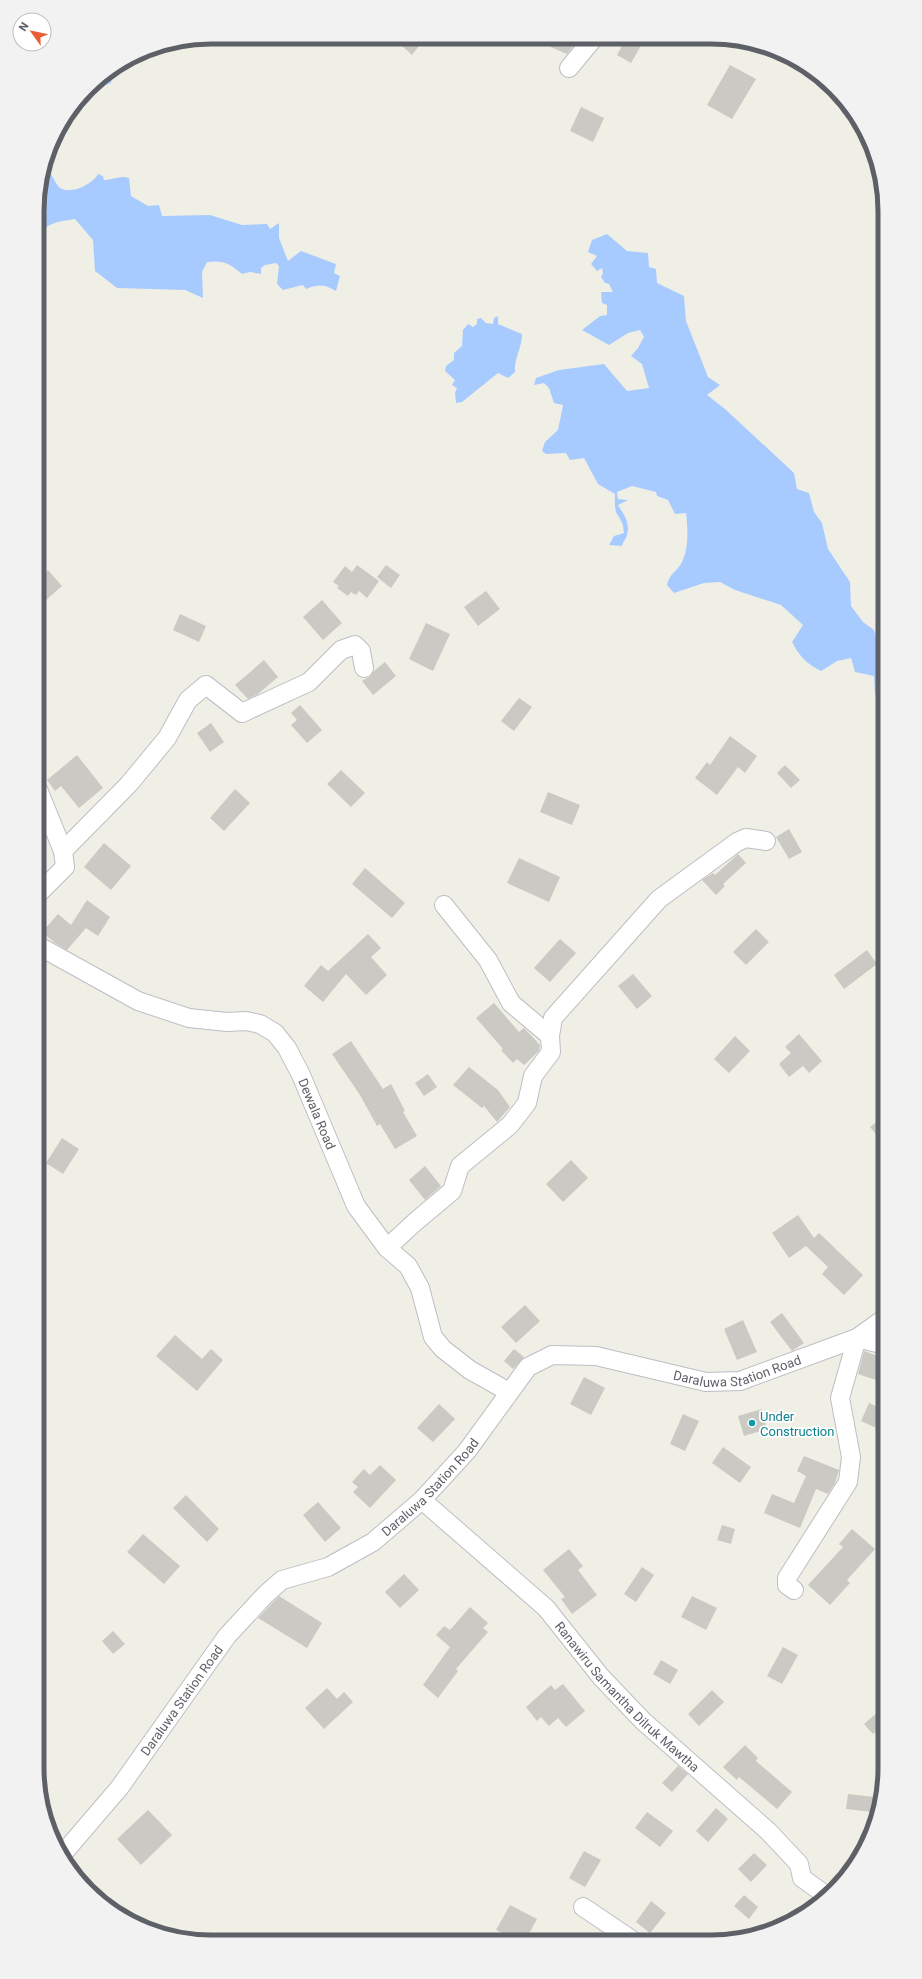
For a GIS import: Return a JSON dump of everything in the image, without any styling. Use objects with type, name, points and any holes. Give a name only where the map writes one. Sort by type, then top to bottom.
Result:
[{"type":"street","points":[[569,68],[589,44]]},
{"type":"street","points":[[63,851],[129,784],[167,738],[188,700],[206,685],[242,713],[309,682],[341,650],[355,645],[361,651],[364,668]]},
{"type":"street","points":[[44,804],[63,851],[65,867],[44,888]]},
{"type":"street","points":[[387,1248],[452,1191],[460,1166],[510,1125],[527,1103],[533,1076],[551,1052],[550,1036],[553,1018],[659,899],[737,842],[746,838],[766,841]]},
{"type":"street","points":[[444,905],[488,960],[511,1002],[550,1036]]},
{"type":"street","name":"Dewala Road","points":[[44,949],[138,1001],[197,1019],[246,1021],[260,1024],[274,1032],[287,1048],[301,1075],[356,1206],[387,1248],[408,1266],[420,1288],[433,1337],[443,1349],[470,1370],[509,1392]]},
{"type":"street","name":"Daraluwa Station Road","points":[[65,1851],[120,1787],[227,1636],[266,1594],[282,1580],[328,1567],[373,1542],[422,1500],[467,1451],[528,1367],[552,1355],[596,1356],[706,1382],[740,1381],[857,1338],[878,1323]]},
{"type":"street","points":[[794,1590],[787,1585],[787,1578],[848,1482],[851,1457],[840,1398],[857,1338],[878,1343]]},
{"type":"street","name":"Ranawiru Samantha Dilruk Mawtha","points":[[422,1500],[546,1608],[601,1677],[643,1721],[768,1832],[799,1864],[802,1878],[822,1893]]},
{"type":"street","points":[[583,1907],[620,1935]]},
{"type":"water","points":[[113,76],[111,83],[98,88]]},
{"type":"water","points":[[50,169],[49,172],[59,187],[65,190],[76,189],[87,185],[98,174],[103,176],[104,180],[126,177],[129,178],[131,196],[148,206],[159,205],[162,216],[210,215],[242,225],[267,224],[270,229],[279,223],[279,238],[288,261],[301,251],[336,264],[334,273],[340,276],[336,291],[328,287],[321,286],[314,286],[306,289],[303,285],[283,290],[277,284],[279,266],[276,263],[265,265],[261,268],[261,274],[250,272],[242,274],[230,265],[218,261],[207,262],[202,272],[203,298],[185,290],[117,288],[95,271],[93,240],[75,219],[58,222],[44,229],[45,189]]},
{"type":"water","points":[[607,234],[627,251],[648,253],[649,267],[656,269],[657,283],[684,296],[686,321],[708,377],[720,385],[707,395],[725,409],[794,473],[797,489],[809,493],[814,512],[822,523],[828,549],[850,582],[851,606],[863,622],[874,630],[878,646],[878,697],[875,695],[874,676],[855,672],[851,658],[837,661],[821,671],[804,659],[792,642],[803,625],[781,605],[735,590],[720,582],[704,583],[674,593],[667,585],[671,575],[681,564],[684,558],[687,546],[686,513],[675,514],[668,500],[657,496],[656,492],[632,486],[617,492],[618,499],[628,500],[618,505],[626,519],[628,530],[622,546],[609,545],[614,536],[624,533],[622,523],[615,509],[615,494],[598,484],[584,458],[570,460],[566,453],[546,454],[542,451],[545,442],[558,430],[563,405],[554,403],[549,388],[544,383],[534,385],[536,378],[559,370],[604,364],[627,391],[649,388],[642,364],[631,356],[638,348],[644,337],[640,330],[628,333],[609,345],[582,330],[600,316],[607,315],[607,305],[602,303],[601,292],[613,292],[609,284],[605,283],[601,277],[603,273],[602,268],[597,271],[591,264],[597,256],[588,252],[592,240]]},
{"type":"water","points":[[498,316],[498,324],[522,334],[515,372],[508,378],[498,373],[462,402],[456,403],[455,393],[457,388],[452,385],[455,380],[445,371],[446,366],[454,360],[454,353],[462,346],[463,330],[468,324],[473,327],[477,324],[477,319],[481,318],[486,323],[493,324],[494,318]]},
{"type":"building","points":[[402,44],[420,44],[412,55],[401,45]]},
{"type":"building","points":[[544,44],[575,44],[567,54]]},
{"type":"building","points":[[623,44],[642,44],[631,63],[617,55]]},
{"type":"building","points":[[730,65],[756,79],[732,119],[707,105]]},
{"type":"building","points":[[581,107],[604,118],[593,142],[570,131]]},
{"type":"building","points":[[357,565],[379,581],[367,598],[359,591],[356,595],[351,592],[348,596],[337,588],[339,586],[333,582],[345,566],[352,572]]},
{"type":"building","points":[[386,565],[400,575],[391,588],[377,577]]},
{"type":"building","points":[[48,570],[62,586],[44,602],[44,574]]},
{"type":"building","points":[[486,591],[500,609],[478,626],[464,607]]},
{"type":"building","points":[[322,600],[342,623],[323,640],[303,617]]},
{"type":"building","points":[[180,614],[206,626],[199,642],[173,630]]},
{"type":"building","points":[[426,623],[450,634],[433,671],[409,659]]},
{"type":"building","points":[[264,660],[278,677],[258,694],[248,699],[235,685]]},
{"type":"building","points":[[385,662],[396,676],[373,695],[362,681],[370,676]]},
{"type":"building","points":[[519,698],[532,707],[514,731],[501,721]]},
{"type":"building","points":[[300,705],[322,730],[307,743],[291,725],[297,720],[291,713]]},
{"type":"building","points":[[211,723],[224,742],[210,752],[197,733]]},
{"type":"building","points":[[730,736],[757,756],[745,773],[738,767],[717,795],[695,778],[707,762],[710,765]]},
{"type":"building","points":[[77,755],[103,788],[79,808],[61,786],[55,791],[47,780]]},
{"type":"building","points":[[785,765],[800,780],[791,788],[777,773]]},
{"type":"building","points":[[341,770],[365,793],[351,807],[327,784]]},
{"type":"building","points":[[235,789],[250,803],[224,831],[210,818]]},
{"type":"building","points":[[548,792],[580,805],[572,825],[540,812]]},
{"type":"building","points":[[789,829],[802,852],[789,859],[776,837]]},
{"type":"building","points":[[104,843],[131,866],[111,890],[84,867]]},
{"type":"building","points":[[738,854],[746,863],[723,884],[725,886],[716,895],[702,880],[713,873],[715,875]]},
{"type":"building","points":[[519,858],[560,877],[549,902],[507,883]]},
{"type":"building","points":[[365,868],[405,903],[392,918],[352,884]]},
{"type":"building","points":[[87,900],[110,917],[98,936],[86,928],[67,950],[55,943],[44,934],[44,930],[58,914],[71,925]]},
{"type":"building","points":[[756,929],[769,942],[746,965],[733,952]]},
{"type":"building","points":[[368,934],[381,948],[371,957],[387,975],[366,995],[346,974],[323,1002],[304,986],[321,965],[328,971]]},
{"type":"building","points":[[560,939],[576,953],[550,982],[534,968]]},
{"type":"building","points":[[867,950],[877,964],[844,989],[834,975]]},
{"type":"building","points":[[633,974],[652,996],[637,1009],[618,986]]},
{"type":"building","points":[[494,1003],[519,1032],[524,1028],[540,1045],[539,1051],[524,1065],[517,1059],[513,1063],[476,1018]]},
{"type":"building","points":[[799,1034],[822,1061],[809,1073],[803,1066],[789,1077],[779,1064],[791,1053],[785,1047]]},
{"type":"building","points":[[735,1036],[750,1051],[729,1073],[714,1059]]},
{"type":"building","points":[[351,1041],[383,1089],[391,1084],[405,1111],[403,1112],[417,1136],[395,1149],[380,1124],[377,1126],[360,1095],[332,1054]]},
{"type":"building","points":[[469,1067],[498,1090],[510,1107],[497,1122],[484,1106],[482,1108],[453,1085]]},
{"type":"building","points":[[428,1074],[437,1087],[424,1096],[415,1083]]},
{"type":"building","points":[[878,1121],[878,1137],[870,1127]]},
{"type":"building","points":[[62,1138],[79,1149],[63,1174],[46,1163]]},
{"type":"building","points":[[571,1160],[588,1178],[563,1202],[546,1184]]},
{"type":"building","points":[[425,1166],[441,1186],[425,1200],[409,1180]]},
{"type":"building","points":[[798,1215],[814,1238],[819,1233],[863,1275],[844,1295],[822,1274],[828,1267],[806,1246],[789,1258],[772,1233]]},
{"type":"building","points":[[525,1305],[540,1321],[516,1343],[501,1327]]},
{"type":"building","points":[[782,1313],[804,1343],[792,1351],[770,1322]]},
{"type":"building","points":[[743,1320],[757,1352],[737,1360],[724,1329]]},
{"type":"building","points":[[175,1335],[202,1359],[211,1349],[223,1360],[197,1391],[156,1356]]},
{"type":"building","points":[[514,1349],[524,1357],[513,1369],[504,1361]]},
{"type":"building","points":[[864,1351],[878,1356],[878,1374],[876,1380],[858,1374]]},
{"type":"building","points":[[584,1377],[605,1388],[591,1415],[570,1404]]},
{"type":"building","points":[[869,1403],[878,1407],[878,1429],[861,1421]]},
{"type":"building","points":[[439,1404],[455,1419],[433,1442],[417,1428]]},
{"type":"building","name":"Under Construction","points":[[762,1409],[767,1429],[744,1436],[738,1416]]},
{"type":"building","points":[[683,1414],[699,1421],[685,1451],[670,1444]]},
{"type":"building","points":[[723,1447],[751,1467],[740,1483],[712,1463]]},
{"type":"building","points":[[804,1456],[839,1470],[835,1483],[828,1494],[816,1489],[800,1528],[764,1513],[772,1494],[794,1503],[806,1476],[797,1471]]},
{"type":"building","points":[[380,1465],[396,1480],[370,1508],[353,1492],[358,1487],[352,1482],[364,1469],[370,1475]]},
{"type":"building","points":[[186,1495],[219,1529],[207,1542],[173,1508]]},
{"type":"building","points":[[318,1502],[341,1528],[325,1542],[303,1515]]},
{"type":"building","points":[[722,1525],[735,1529],[731,1544],[717,1540]]},
{"type":"building","points":[[852,1529],[875,1549],[847,1580],[850,1583],[830,1605],[808,1585],[843,1547],[839,1544]]},
{"type":"building","points":[[143,1534],[180,1566],[164,1584],[127,1552]]},
{"type":"building","points":[[569,1549],[583,1566],[578,1570],[597,1595],[572,1614],[561,1599],[565,1597],[543,1570]]},
{"type":"building","points":[[642,1567],[654,1575],[636,1602],[624,1594]]},
{"type":"building","points":[[404,1574],[419,1590],[400,1608],[385,1592]]},
{"type":"building","points":[[279,1596],[322,1623],[307,1648],[258,1618]]},
{"type":"building","points":[[692,1596],[717,1608],[706,1630],[681,1617]]},
{"type":"building","points":[[470,1607],[488,1623],[483,1628],[488,1632],[456,1669],[458,1671],[438,1698],[423,1685],[450,1647],[436,1635],[444,1626],[450,1630]]},
{"type":"building","points":[[113,1631],[125,1644],[113,1654],[102,1641]]},
{"type":"building","points":[[783,1647],[798,1655],[782,1684],[767,1676]]},
{"type":"building","points":[[661,1660],[678,1670],[670,1684],[653,1674]]},
{"type":"building","points":[[563,1684],[585,1711],[566,1727],[558,1718],[549,1726],[541,1717],[537,1721],[526,1707],[551,1685],[555,1690]]},
{"type":"building","points":[[327,1688],[337,1699],[344,1692],[353,1702],[324,1729],[305,1708]]},
{"type":"building","points":[[712,1690],[724,1702],[699,1726],[688,1714]]},
{"type":"building","points":[[878,1712],[878,1730],[873,1734],[864,1724]]},
{"type":"building","points":[[745,1745],[758,1758],[756,1761],[792,1792],[777,1809],[739,1777],[737,1780],[723,1767]]},
{"type":"building","points":[[678,1766],[688,1774],[672,1792],[662,1783]]},
{"type":"building","points":[[848,1794],[874,1797],[872,1812],[846,1809]]},
{"type":"building","points":[[716,1808],[728,1819],[708,1842],[696,1831]]},
{"type":"building","points":[[148,1810],[172,1835],[141,1865],[117,1839]]},
{"type":"building","points":[[647,1812],[673,1831],[660,1847],[635,1828]]},
{"type":"building","points":[[584,1851],[601,1860],[585,1887],[569,1878]]},
{"type":"building","points":[[754,1853],[767,1865],[751,1882],[738,1869]]},
{"type":"building","points":[[744,1895],[758,1907],[749,1919],[734,1906]]},
{"type":"building","points":[[651,1901],[666,1913],[650,1933],[636,1922]]},
{"type":"building","points":[[510,1905],[537,1919],[528,1935],[506,1935],[496,1930]]},
{"type":"place","name":"Under Construction","points":[[752,1423]]}]
